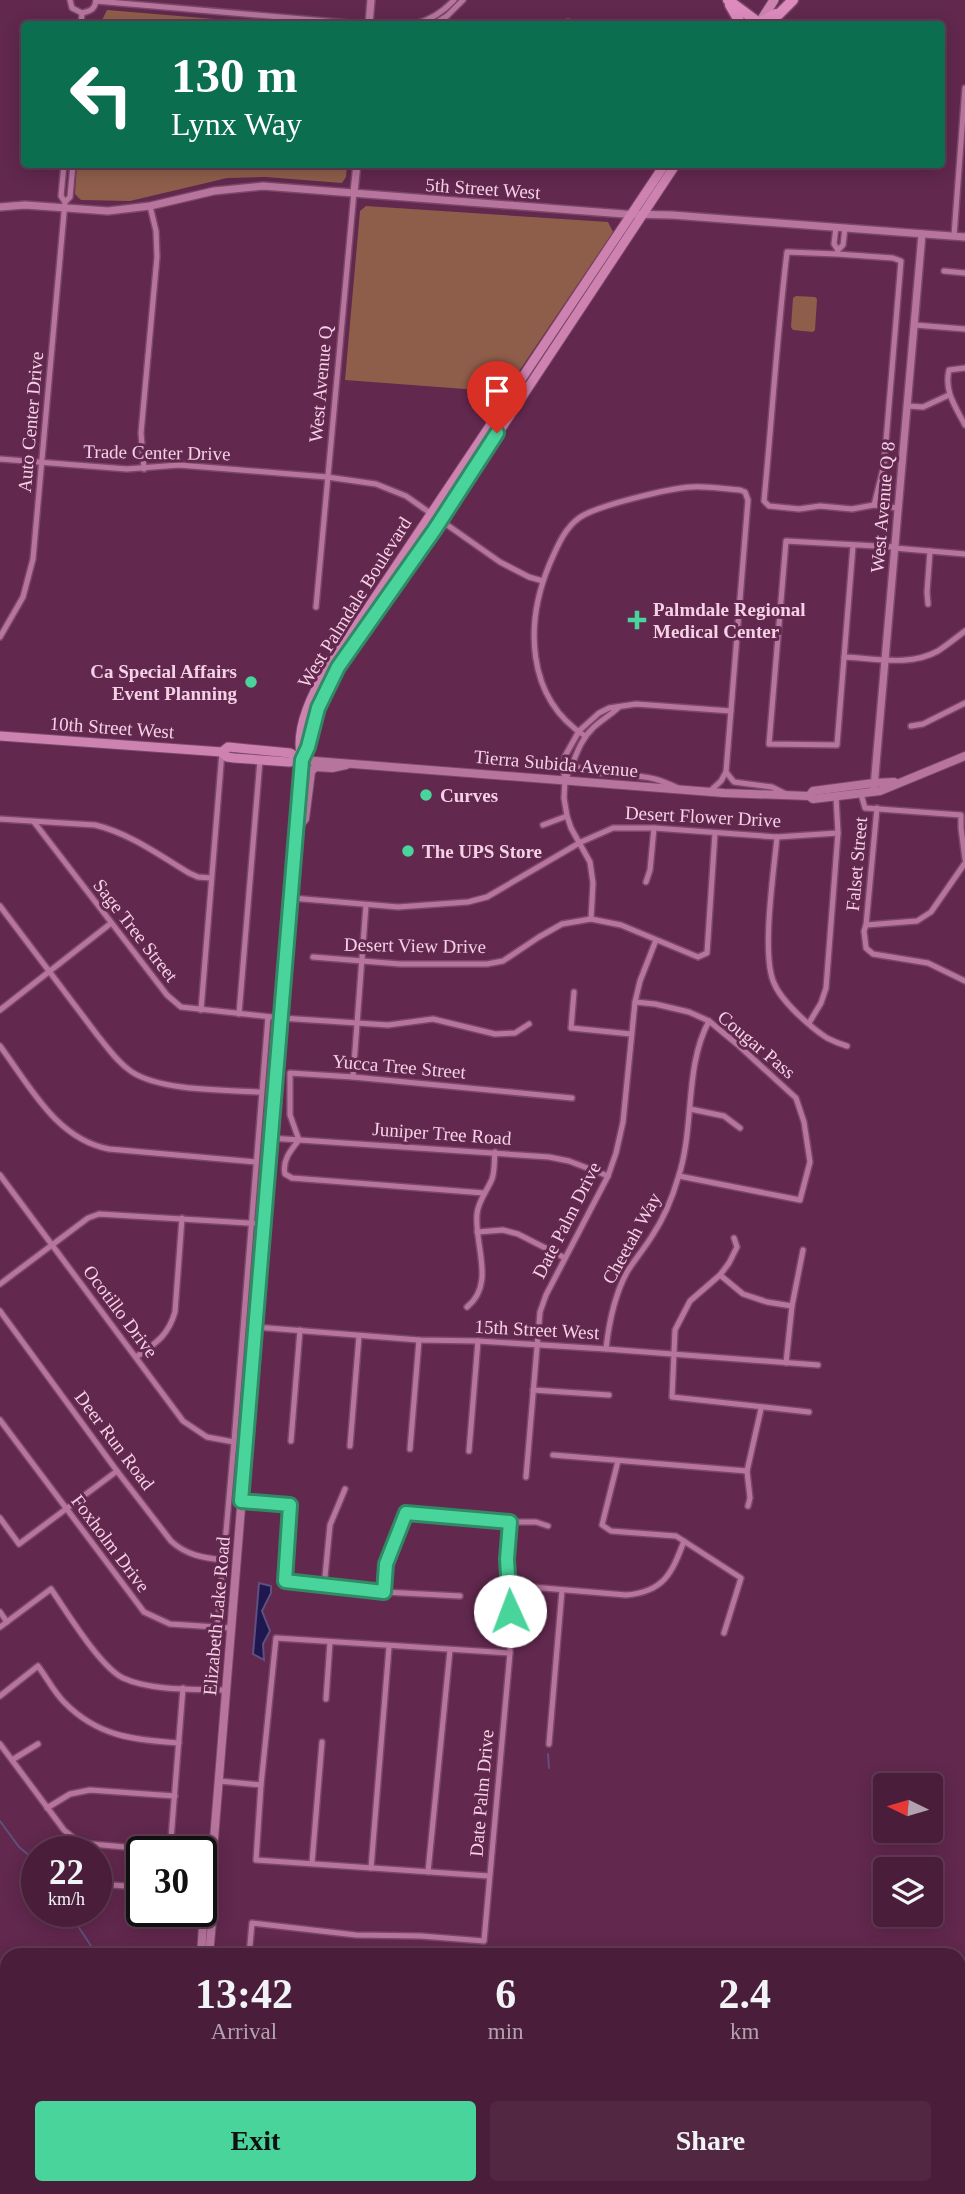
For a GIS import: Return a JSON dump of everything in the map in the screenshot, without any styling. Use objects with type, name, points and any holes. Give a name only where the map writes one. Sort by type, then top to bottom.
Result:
[{"type":"highway","points":[[728,0],[759,21]]},
{"type":"highway","points":[[728,0],[739,21]]},
{"type":"highway","points":[[767,21],[793,0]]},
{"type":"highway","points":[[767,21],[776,14]]},
{"type":"main road","points":[[764,21],[774,0]]},
{"type":"main road","name":"West Palmdale Boulevard","points":[[332,670],[440,521],[661,168]]},
{"type":"main road","name":"West Palmdale Boulevard","points":[[302,760],[332,670],[431,513],[673,168]]},
{"type":"main road","name":"10th Street West","points":[[0,736],[222,752],[229,747],[290,753],[302,760]]},
{"type":"main road","name":"10th Street West","points":[[222,752],[227,757],[289,762],[302,760]]},
{"type":"main road","name":"Tierra Subida Avenue","points":[[302,760],[709,792],[808,796],[813,799],[873,793],[965,756]]},
{"type":"main road","name":"Elizabeth Lake Road","points":[[212,1836],[302,760]]},
{"type":"main road","points":[[297,829],[305,819],[311,772],[315,767],[332,768],[355,763]]},
{"type":"main road","name":"Tierra Subida Avenue","points":[[808,796],[813,791],[901,782]]},
{"type":"main road","name":"Elizabeth Lake Road","points":[[201,1948],[203,1927]]},
{"type":"main road","name":"Elizabeth Lake Road","points":[[210,1948],[212,1927]]},
{"type":"street","points":[[70,0],[72,8],[82,13],[90,11],[96,1],[326,21]]},
{"type":"street","points":[[369,21],[371,0]]},
{"type":"street","points":[[427,21],[457,1]]},
{"type":"street","points":[[440,21],[447,16],[457,1]]},
{"type":"street","points":[[81,21],[82,13]]},
{"type":"street","points":[[954,236],[963,160],[965,89]]},
{"type":"street","name":"Auto Center Drive","points":[[64,168],[61,196],[65,205]]},
{"type":"street","name":"Auto Center Drive","points":[[0,637],[15,615],[30,578],[65,205],[70,197],[73,168]]},
{"type":"street","name":"West Avenue Q","points":[[316,607],[357,168]]},
{"type":"street","name":"5th Street West","points":[[0,207],[65,205],[108,211],[264,186],[632,215],[965,237]]},
{"type":"street","points":[[144,469],[141,432],[157,257],[156,231],[150,206]]},
{"type":"street","points":[[838,252],[843,245],[841,228]]},
{"type":"street","name":"West Avenue Q 8","points":[[873,793],[922,233]]},
{"type":"street","points":[[874,505],[884,465],[901,261],[838,252],[787,252],[779,314],[764,501],[769,506],[799,509],[820,506],[852,509],[874,505],[898,508]]},
{"type":"street","points":[[944,271],[965,273]]},
{"type":"street","points":[[915,325],[965,329]]},
{"type":"street","points":[[961,368],[949,370],[946,380],[949,395],[965,425]]},
{"type":"street","points":[[908,406],[930,405],[949,395]]},
{"type":"street","name":"Trade Center Drive","points":[[0,459],[144,469],[179,464],[364,482],[406,496],[500,562],[529,577],[543,580]]},
{"type":"street","points":[[586,736],[555,706],[538,672],[534,644],[543,580],[568,529],[589,512],[689,487],[745,492],[748,500],[726,772],[709,792]]},
{"type":"street","points":[[853,546],[837,745],[769,744],[786,541],[965,554]]},
{"type":"street","points":[[928,604],[930,551]]},
{"type":"street","points":[[844,657],[906,661],[920,659],[938,651],[965,631]]},
{"type":"street","points":[[911,726],[923,724],[965,703]]},
{"type":"street","points":[[592,919],[592,870],[581,842],[571,828],[564,798],[565,756],[579,732],[608,708],[636,704],[731,711]]},
{"type":"street","points":[[565,780],[586,736],[594,726],[619,707]]},
{"type":"street","points":[[201,1010],[222,752]]},
{"type":"street","points":[[239,1014],[260,760]]},
{"type":"street","points":[[572,765],[597,772],[654,779],[682,789]]},
{"type":"street","points":[[720,792],[729,785],[730,779],[726,772]]},
{"type":"street","points":[[730,779],[772,787],[790,796]]},
{"type":"street","points":[[861,794],[863,807],[877,808]]},
{"type":"street","points":[[809,1023],[826,988],[838,833],[836,797]]},
{"type":"street","name":"Falset Street","points":[[877,808],[961,815],[965,861],[931,912],[917,921],[866,925],[877,808]]},
{"type":"street","points":[[543,825],[567,816]]},
{"type":"street","points":[[0,819],[109,828],[189,873],[211,878]]},
{"type":"street","name":"Sage Tree Street","points":[[34,822],[110,924],[167,995],[181,1007],[268,1017],[388,1025],[433,1019],[495,1034],[515,1033],[529,1024]]},
{"type":"street","name":"Desert Flower Drive","points":[[292,898],[410,906],[458,904],[478,900],[581,842],[613,828],[654,828],[777,837],[838,833]]},
{"type":"street","points":[[646,882],[650,870],[654,828]]},
{"type":"street","name":"Desert View Drive","points":[[313,957],[400,964],[495,963],[503,961],[562,924],[592,919],[621,925],[698,957],[707,953],[715,833]]},
{"type":"street","points":[[777,837],[768,961],[774,983],[784,1000],[809,1023],[827,1038],[847,1046]]},
{"type":"street","points":[[354,1077],[366,905]]},
{"type":"street","points":[[0,906],[112,1054],[132,1072],[158,1082],[194,1089],[260,1093]]},
{"type":"street","points":[[0,1010],[110,924]]},
{"type":"street","points":[[866,925],[866,948],[873,954],[928,963],[965,981]]},
{"type":"street","name":"Date Palm Drive","points":[[526,1477],[540,1312],[608,1176],[616,1153],[623,1122],[635,1002],[656,940]]},
{"type":"street","points":[[574,992],[570,1028],[631,1034]]},
{"type":"street","name":"Cougar Pass","points":[[635,1002],[689,1012],[709,1021],[796,1098],[804,1122],[810,1163],[800,1200],[679,1176]]},
{"type":"street","points":[[212,1690],[268,1017]]},
{"type":"street","name":"Cheetah Way","points":[[606,1349],[611,1315],[620,1287],[668,1209],[679,1176],[687,1147],[696,1052],[709,1021]]},
{"type":"street","points":[[0,1046],[51,1115],[86,1142],[109,1149],[256,1162]]},
{"type":"street","name":"Yucca Tree Street","points":[[299,1140],[290,1115],[290,1073],[572,1098]]},
{"type":"street","points":[[690,1110],[724,1116],[740,1128]]},
{"type":"street","name":"Juniper Tree Road","points":[[271,1138],[495,1152],[569,1161],[608,1176]]},
{"type":"street","points":[[299,1140],[283,1166],[285,1174],[292,1178],[484,1194]]},
{"type":"street","points":[[467,1307],[477,1299],[483,1273],[477,1212],[493,1177],[495,1152]]},
{"type":"street","name":"Ocotillo Drive","points":[[0,1175],[183,1421],[206,1437],[234,1442]]},
{"type":"street","points":[[0,1284],[88,1218],[99,1214],[264,1224]]},
{"type":"street","points":[[136,1357],[161,1339],[170,1327],[175,1312],[182,1219]]},
{"type":"street","points":[[477,1232],[503,1230],[518,1234],[565,1258]]},
{"type":"street","points":[[734,1238],[737,1247],[729,1263],[720,1275],[690,1301],[675,1330],[671,1397],[761,1409],[809,1412]]},
{"type":"street","points":[[786,1363],[792,1306],[803,1250]]},
{"type":"street","points":[[720,1275],[743,1294],[792,1306]]},
{"type":"street","name":"Deer Run Road","points":[[0,1311],[171,1541],[180,1550],[224,1560]]},
{"type":"street","name":"15th Street West","points":[[255,1326],[359,1336],[606,1349],[818,1365]]},
{"type":"street","points":[[291,1441],[300,1331]]},
{"type":"street","points":[[350,1446],[359,1336]]},
{"type":"street","points":[[410,1449],[419,1340]]},
{"type":"street","points":[[469,1451],[478,1341]]},
{"type":"street","points":[[533,1390],[608,1395]]},
{"type":"street","points":[[748,1506],[750,1498],[747,1471],[761,1409]]},
{"type":"street","name":"Foxholm Drive","points":[[0,1420],[144,1612],[170,1624],[231,1628]]},
{"type":"street","points":[[553,1455],[747,1471]]},
{"type":"street","points":[[618,1461],[602,1525],[611,1531],[676,1536],[741,1578],[724,1633]]},
{"type":"street","points":[[0,1518],[19,1544],[117,1471]]},
{"type":"street","points":[[324,1587],[330,1525],[345,1489]]},
{"type":"street","points":[[241,1501],[290,1505],[285,1581],[324,1587],[460,1596]]},
{"type":"street","points":[[384,1592],[386,1564],[406,1513],[536,1522],[548,1527]]},
{"type":"street","name":"Date Palm Drive","points":[[250,1948],[252,1923],[356,1935],[484,1941],[510,1653],[507,1559],[510,1522]]},
{"type":"street","points":[[510,1590],[531,1587],[639,1594],[667,1580],[684,1541]]},
{"type":"street","points":[[0,1628],[51,1589],[104,1664],[121,1677],[145,1685],[226,1690]]},
{"type":"street","points":[[549,1744],[562,1590]]},
{"type":"street","points":[[0,1612],[7,1622]]},
{"type":"street","points":[[489,1876],[256,1860],[261,1785],[276,1639],[510,1653]]},
{"type":"street","points":[[326,1699],[330,1642]]},
{"type":"street","points":[[371,1868],[389,1647]]},
{"type":"street","points":[[428,1872],[450,1650]]},
{"type":"street","points":[[0,1696],[38,1667],[64,1702],[89,1721],[115,1735],[138,1740],[179,1743]]},
{"type":"street","points":[[171,1836],[183,1688]]},
{"type":"street","points":[[312,1863],[322,1742]]},
{"type":"street","points":[[0,1744],[64,1830],[80,1843],[126,1848]]},
{"type":"street","points":[[12,1760],[38,1744]]},
{"type":"street","points":[[219,1780],[261,1785]]},
{"type":"street","points":[[47,1808],[70,1794],[90,1790],[175,1796]]},
{"type":"shaded area","points":[[107,10],[239,21],[100,21]]},
{"type":"shaded area","points":[[77,168],[347,168],[342,183],[266,177],[227,178],[130,201],[81,200],[75,194]]},
{"type":"shaded area","points":[[366,206],[608,222],[613,232],[505,392],[345,380],[360,211]]},
{"type":"shaded area","points":[[796,296],[817,299],[813,332],[793,330],[791,327],[793,298]]},
{"type":"shaded area","points":[[259,1583],[271,1586],[271,1593],[262,1611],[270,1631],[263,1644],[264,1660],[253,1654]]},
{"type":"waterway","points":[[548,1754],[549,1768]]},
{"type":"waterway","points":[[0,1821],[21,1849]]},
{"type":"waterway","points":[[79,1927],[92,1948]]},
{"type":"place","name":"Palmdale Regional Medical Center","points":[[637,620]]},
{"type":"place","name":"Ca Special Affairs Event Planning","points":[[251,682]]},
{"type":"place","name":"Curves","points":[[426,795]]},
{"type":"place","name":"The UPS Store","points":[[408,851]]},
{"type":"route","points":[[497,433],[435,529],[338,667],[318,708],[302,760],[241,1501],[290,1505],[285,1581],[384,1592],[386,1564],[406,1513],[510,1522],[507,1559],[510,1611]]}]
